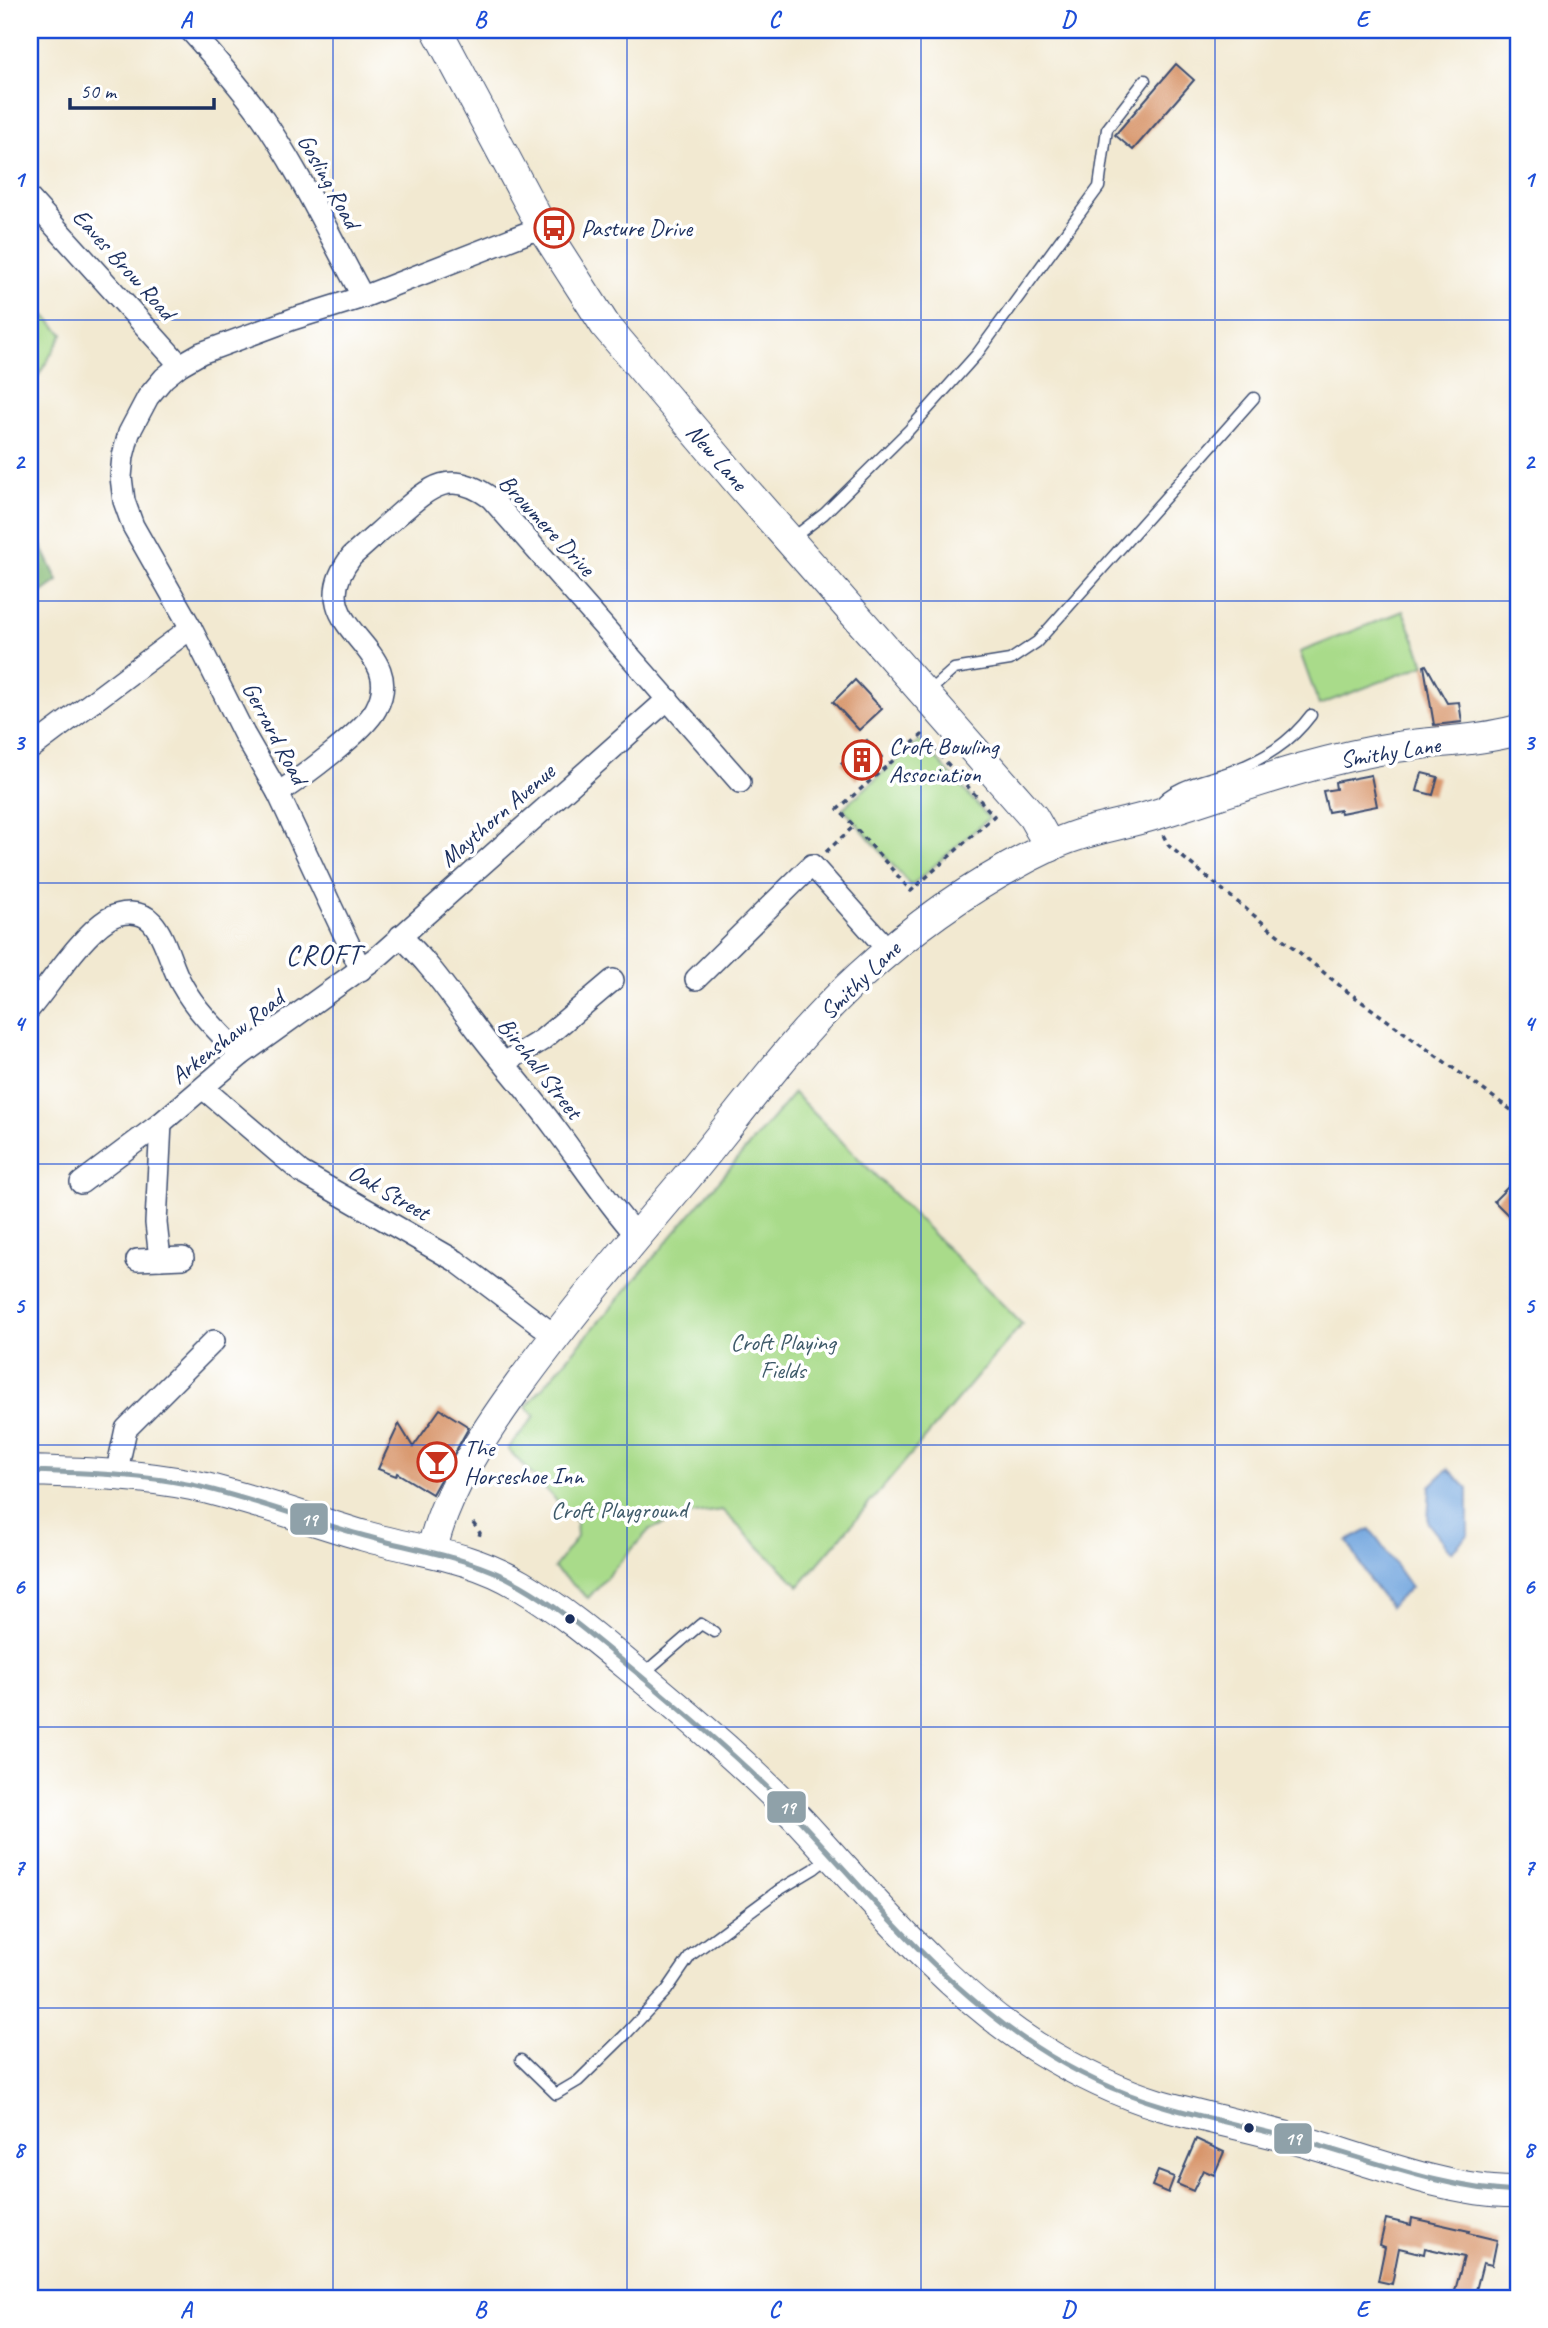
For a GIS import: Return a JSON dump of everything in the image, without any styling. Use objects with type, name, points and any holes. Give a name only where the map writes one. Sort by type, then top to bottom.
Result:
[{"type":"street","name":"Gosling Road","points":[[190,30],[229,74],[260,115],[287,158],[363,297]]},
{"type":"street","name":"New Lane","points":[[436,30],[542,227],[605,326],[1033,817],[1050,847]]},
{"type":"street","name":"Eaves Brow Road","points":[[30,200],[180,365]]},
{"type":"street","points":[[180,365],[247,336],[363,297],[542,227]]},
{"type":"street","name":"Gerrard Road","points":[[180,365],[164,378],[137,413],[123,456],[121,477],[124,501],[134,526],[278,793],[361,970]]},
{"type":"street","name":"Browmere Drive","points":[[278,793],[302,777],[369,720],[377,709],[382,684],[380,670],[374,657],[346,625],[339,612],[335,589],[338,578],[352,556],[419,496],[439,484],[452,482],[478,489],[491,498],[740,782]]},
{"type":"street","points":[[30,749],[191,628]]},
{"type":"street","name":"Maythorn Avenue","points":[[361,970],[668,699]]},
{"type":"street","name":"Smithy Lane","points":[[432,1550],[439,1526],[463,1474],[492,1422],[554,1335],[797,1042],[858,978],[959,897],[989,877],[1074,837],[1152,816],[1294,769],[1396,748],[1489,738],[1518,730]]},
{"type":"street","points":[[696,979],[812,865],[889,951]]},
{"type":"street","points":[[30,1008],[82,944],[106,920],[122,913],[141,915],[148,918],[158,931],[175,973],[188,994],[204,1016],[241,1055]]},
{"type":"street","name":"Birchall Street","points":[[400,936],[417,951],[444,984],[615,1211],[636,1234]]},
{"type":"street","name":"Arkenshaw Road","points":[[81,1182],[161,1123],[241,1055],[361,970]]},
{"type":"street","points":[[504,1063],[588,1014],[613,980]]},
{"type":"street","name":"Oak Street","points":[[203,1087],[289,1163],[456,1261],[554,1335]]},
{"type":"street","points":[[159,1259],[156,1223],[161,1123]]},
{"type":"street","points":[[137,1260],[183,1258]]},
{"type":"street","points":[[116,1475],[126,1429],[214,1341]]},
{"type":"street","points":[[30,1471],[116,1475],[187,1484],[369,1537],[432,1550],[484,1567],[524,1587],[586,1630],[743,1764],[926,1955],[986,2011],[1037,2047],[1090,2076],[1158,2104],[1424,2177],[1478,2189],[1518,2192]]},
{"type":"lane","points":[[789,540],[824,514],[909,430],[977,354],[1099,187],[1107,129],[1146,80]]},
{"type":"lane","points":[[925,695],[954,669],[1010,660],[1037,642],[1254,398]]},
{"type":"lane","points":[[1152,816],[1167,794],[1234,771],[1269,755],[1299,731],[1311,715]]},
{"type":"lane","points":[[640,1675],[701,1624],[714,1632]]},
{"type":"lane","points":[[521,2060],[556,2094],[578,2081],[667,1990],[691,1955],[831,1855]]},
{"type":"path","points":[[922,735],[994,816],[911,891],[854,826],[838,809],[922,735]]},
{"type":"path","points":[[1152,816],[1169,846],[1226,894],[1344,989],[1518,1115]]},
{"type":"path","points":[[812,865],[854,826]]},
{"type":"path","points":[[473,1523],[480,1533],[477,1548]]},
{"type":"green space","points":[[30,301],[63,334],[30,390]]},
{"type":"green space","points":[[30,523],[58,581],[30,601]]},
{"type":"green space","points":[[1403,611],[1425,665],[1319,705],[1300,652]]},
{"type":"green space","points":[[920,740],[989,818],[911,886],[843,808]]},
{"type":"green space","name":"Croft Playing Fields","points":[[794,1093],[1022,1324],[799,1586],[722,1510],[689,1515],[650,1529],[588,1598],[554,1568],[577,1537],[576,1522],[508,1449],[535,1416],[526,1407]]},
{"type":"water","points":[[1448,1469],[1468,1489],[1468,1535],[1451,1552],[1428,1523],[1430,1486]]},
{"type":"water","points":[[1370,1529],[1411,1587],[1390,1607],[1370,1581],[1347,1541]]},
{"type":"building","points":[[1176,64],[1194,80],[1133,150],[1115,135]]},
{"type":"building","points":[[1426,665],[1447,703],[1459,702],[1462,722],[1434,725],[1424,666]]},
{"type":"building","points":[[855,680],[882,709],[859,730],[833,702]]},
{"type":"building","name":"Croft Bowling Association","points":[[867,740],[882,757],[856,780],[841,763]]},
{"type":"building","points":[[1422,773],[1438,777],[1433,795],[1417,791]]},
{"type":"building","points":[[1371,775],[1377,806],[1341,813],[1340,810],[1328,812],[1323,791],[1336,789],[1335,782]]},
{"type":"building","points":[[1509,1186],[1518,1195],[1518,1225],[1494,1201]]},
{"type":"building","points":[[440,1409],[469,1427],[432,1494],[397,1473],[396,1476],[378,1469],[399,1424],[413,1447]]},
{"type":"building","points":[[1196,2139],[1224,2152],[1214,2175],[1203,2170],[1193,2191],[1177,2184]]},
{"type":"building","points":[[1158,2171],[1174,2177],[1168,2193],[1152,2186]]},
{"type":"building","points":[[1412,2218],[1497,2240],[1492,2265],[1483,2263],[1474,2298],[1453,2298],[1464,2257],[1425,2248],[1424,2254],[1399,2248],[1392,2284],[1378,2281],[1385,2247],[1380,2245],[1386,2219],[1411,2225]]},
{"type":"transit line","name":"19","points":[[30,1471],[132,1476],[192,1485],[365,1536],[464,1561],[502,1575],[536,1594],[580,1626],[721,1745],[782,1802],[941,1971],[1003,2024],[1050,2056],[1096,2080],[1160,2105],[1302,2141],[1436,2180],[1518,2192]]},
{"type":"place","name":"Pasture Drive","points":[[554,228]]},
{"type":"place","name":"Croft Bowling Association","points":[[862,760]]},
{"type":"place","name":"The Horseshoe Inn","points":[[437,1462]]},
{"type":"district","name":"CROFT","points":[[324,954]]},
{"type":"park label","name":"Croft Playground","points":[[619,1510]]}]
